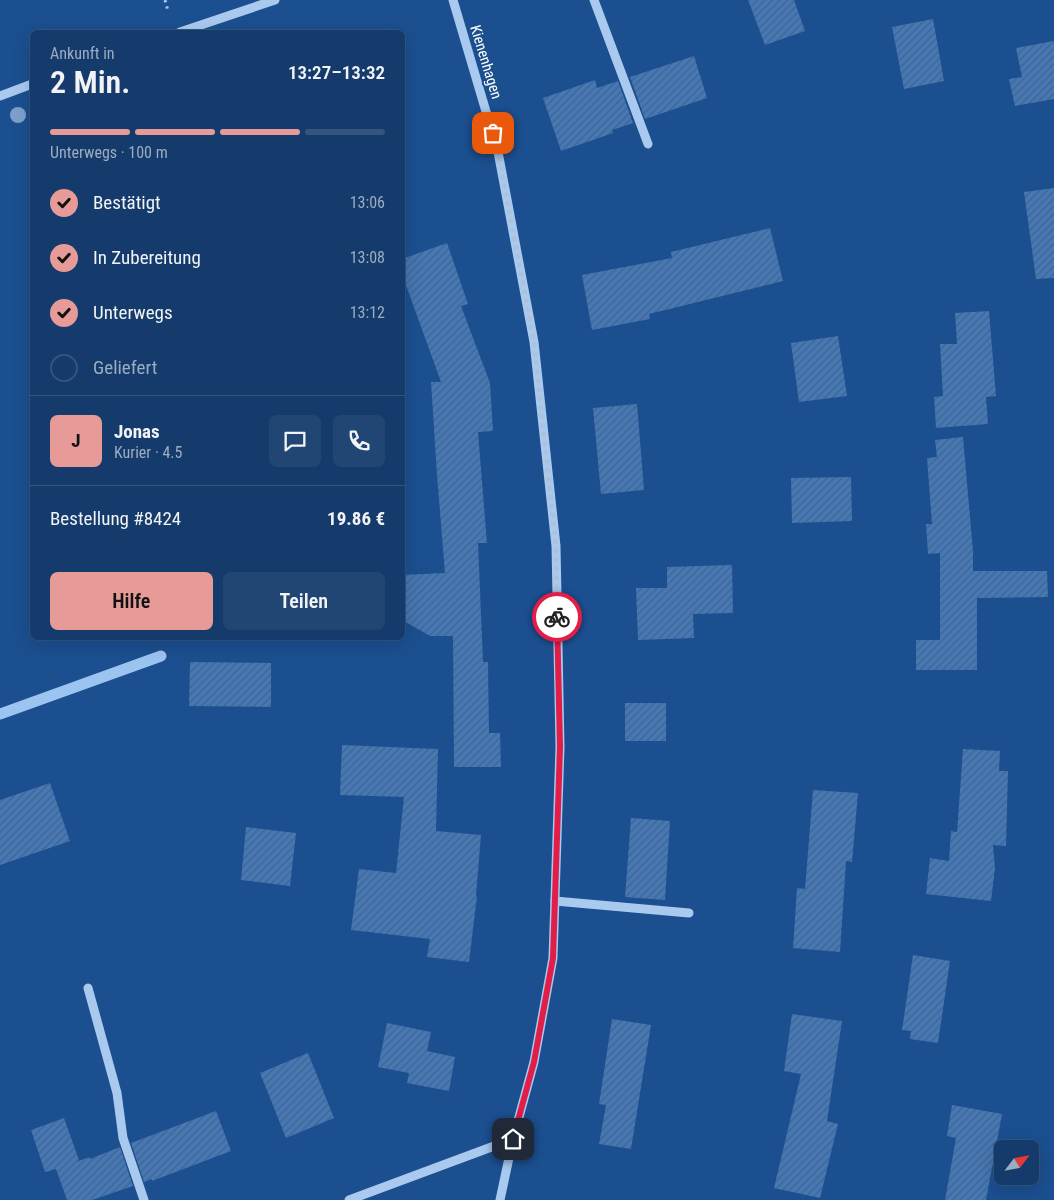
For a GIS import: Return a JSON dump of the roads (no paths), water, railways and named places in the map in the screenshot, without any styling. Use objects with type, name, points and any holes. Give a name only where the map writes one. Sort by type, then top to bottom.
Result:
[{"type":"street","points":[[186,30],[275,0]]},
{"type":"street","name":"Kienenhagen","points":[[453,0],[498,152],[536,351],[556,546],[560,747],[553,958],[534,1062],[513,1139],[500,1200]]},
{"type":"street","points":[[594,0],[648,144]]},
{"type":"street","points":[[0,96],[30,85]]},
{"type":"street","points":[[555,901],[689,913]]},
{"type":"street","points":[[88,988],[117,1093],[123,1138],[144,1200]]},
{"type":"street","points":[[349,1200],[513,1139]]},
{"type":"waterway","points":[[0,714],[161,656]]}]
